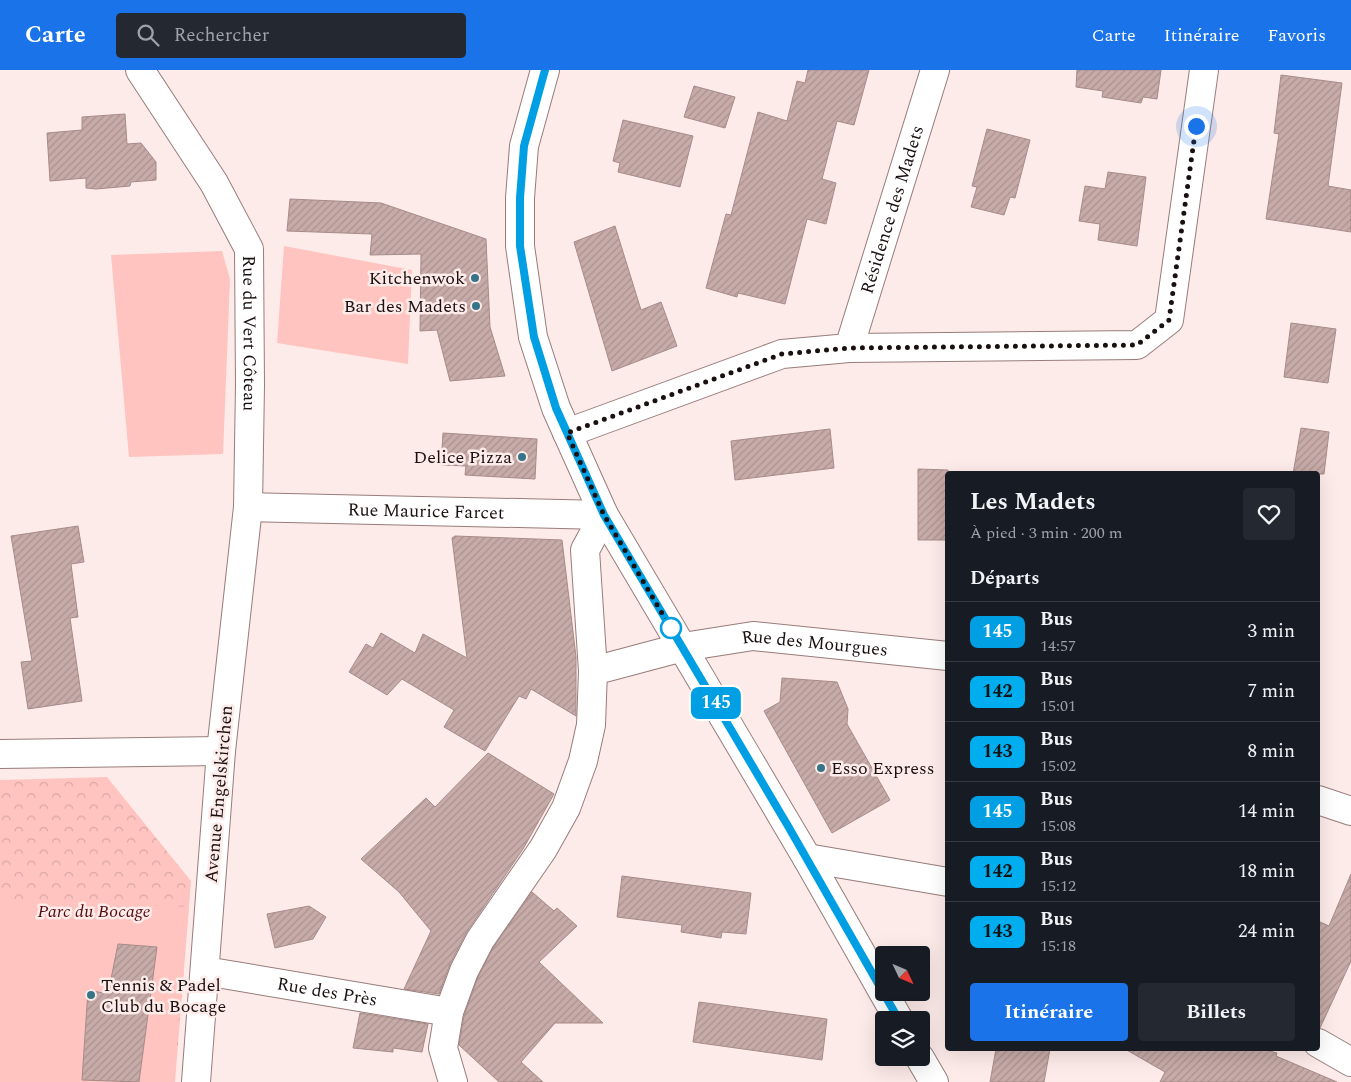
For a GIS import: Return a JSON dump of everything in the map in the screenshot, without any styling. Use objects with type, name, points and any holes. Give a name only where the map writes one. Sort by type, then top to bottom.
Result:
[{"type":"street","name":"Rue du Vert Côteau","points":[[140,70],[214,183],[249,249],[250,385],[248,507]]},
{"type":"street","points":[[545,70],[524,146],[520,198],[520,246],[534,337],[556,408],[604,515],[807,858],[894,1011]]},
{"type":"street","name":"Résidence des Madets","points":[[849,348],[935,70]]},
{"type":"street","points":[[567,433],[782,354],[849,348],[1137,345],[1169,320],[1204,70]]},
{"type":"street","name":"Rue Maurice Farcet","points":[[248,507],[604,515]]},
{"type":"street","name":"Avenue Engelskirchen","points":[[196,1082],[221,751],[248,507]]},
{"type":"street","points":[[453,1082],[443,1048],[449,1012],[464,971],[480,940],[543,849],[566,808],[583,761],[592,725],[593,671],[584,550],[604,515]]},
{"type":"street","name":"Rue des Mourgues","points":[[593,671],[683,647],[753,636],[945,656]]},
{"type":"street","points":[[0,754],[221,751]]},
{"type":"street","points":[[1320,801],[1351,811]]},
{"type":"street","points":[[807,858],[945,881]]},
{"type":"street","name":"Rue des Près","points":[[205,971],[449,1012]]},
{"type":"street","points":[[1320,1044],[1351,1062]]},
{"type":"street","points":[[925,1066],[934,1082]]},
{"type":"green space","points":[[284,246],[412,270],[408,364],[277,343]]},
{"type":"green space","points":[[222,251],[230,279],[223,454],[129,457],[111,255]]},
{"type":"green space","name":"Tennis & Padel Club du Bocage","points":[[107,777],[191,881],[175,1082],[0,1082],[0,780]]},
{"type":"green space","name":"Tennis & Padel Club du Bocage","points":[[0,900],[189,907],[173,1082],[0,1082]]},
{"type":"building","points":[[808,70],[869,70],[854,125],[837,121],[822,179],[836,183],[826,224],[807,219],[785,304],[738,293],[737,297],[706,288],[726,214],[731,215],[758,112],[787,121],[797,81],[805,83]]},
{"type":"building","points":[[1077,70],[1161,70],[1157,99],[1143,97],[1141,103],[1102,97],[1103,91],[1076,87]]},
{"type":"building","points":[[1281,75],[1342,83],[1328,186],[1351,190],[1351,232],[1266,219],[1279,134],[1274,133]]},
{"type":"building","points":[[694,86],[735,97],[725,128],[684,117]]},
{"type":"building","points":[[125,114],[127,144],[141,143],[156,162],[156,180],[131,182],[130,186],[96,189],[86,188],[86,178],[50,181],[47,133],[82,130],[82,117]]},
{"type":"building","points":[[623,120],[693,136],[680,187],[618,172],[620,163],[613,161]]},
{"type":"building","points":[[987,129],[1030,140],[1015,198],[1010,197],[1004,215],[971,207],[977,187],[972,186]]},
{"type":"building","points":[[1108,172],[1146,177],[1137,246],[1098,240],[1100,224],[1079,221],[1085,186],[1105,189]]},
{"type":"building","points":[[290,199],[381,203],[486,239],[490,327],[505,376],[450,381],[437,330],[420,331],[421,254],[370,255],[372,234],[287,231]]},
{"type":"building","points":[[615,226],[641,310],[661,302],[677,346],[612,371],[574,242]]},
{"type":"building","points":[[1291,323],[1336,329],[1328,383],[1284,377]]},
{"type":"building","points":[[1301,428],[1329,432],[1324,474],[1320,474],[1320,471],[1294,471]]},
{"type":"building","points":[[830,429],[834,468],[735,480],[731,441]]},
{"type":"building","points":[[443,433],[537,439],[535,479],[465,475],[466,466],[441,465]]},
{"type":"building","points":[[918,469],[948,470],[945,471],[945,540],[918,540]]},
{"type":"building","points":[[78,526],[84,562],[71,564],[78,617],[70,618],[82,701],[28,709],[21,662],[32,661],[11,536]]},
{"type":"building","points":[[455,536],[562,540],[576,657],[576,716],[531,689],[526,699],[519,696],[485,751],[444,727],[454,710],[402,679],[387,695],[349,672],[366,644],[373,648],[381,633],[415,653],[423,634],[467,658],[452,538]]},
{"type":"building","points":[[782,678],[837,682],[848,709],[847,724],[890,800],[832,833],[764,711],[780,702]]},
{"type":"building","points":[[488,753],[554,794],[523,849],[466,933],[450,964],[439,994],[404,989],[431,931],[399,892],[361,859],[426,798],[435,807]]},
{"type":"building","points":[[1351,874],[1351,961],[1320,1028],[1320,922],[1329,926]]},
{"type":"building","points":[[622,876],[751,893],[746,934],[722,932],[721,938],[681,932],[682,925],[617,917]]},
{"type":"building","points":[[532,892],[554,911],[557,908],[577,926],[539,962],[603,1023],[555,1023],[521,1062],[543,1082],[499,1082],[459,1045],[464,1016],[478,977],[493,948]]},
{"type":"building","points":[[309,906],[326,917],[313,939],[275,948],[267,914]]},
{"type":"building","points":[[118,944],[157,947],[139,1082],[82,1080],[88,990],[108,994]]},
{"type":"building","points":[[699,1002],[827,1019],[822,1060],[693,1042]]},
{"type":"building","points":[[360,1013],[428,1024],[422,1052],[393,1048],[393,1052],[353,1048]]},
{"type":"building","points":[[996,1051],[1050,1051],[1044,1082],[990,1082]]},
{"type":"building","points":[[1128,1051],[1270,1051],[1277,1053],[1276,1056],[1337,1082],[1160,1082],[1165,1072]]},
{"type":"bus line","name":"145","points":[[545,70],[524,146],[520,198],[520,246],[534,337],[556,408],[604,515],[807,858],[894,1011]]},
{"type":"place","name":"Kitchenwok","points":[[475,278]]},
{"type":"place","name":"Bar des Madets","points":[[476,306]]},
{"type":"place","name":"Delice Pizza","points":[[522,457]]},
{"type":"place","name":"Esso Express","points":[[821,768]]},
{"type":"place","name":"Tennis & Padel Club du Bocage","points":[[91,995]]},
{"type":"route","points":[[671,628],[673,632],[604,515],[567,433],[782,354],[849,348],[1137,345],[1169,320],[1196,126]]},
{"type":"park label","name":"Parc du Bocage","points":[[94,911]]}]
